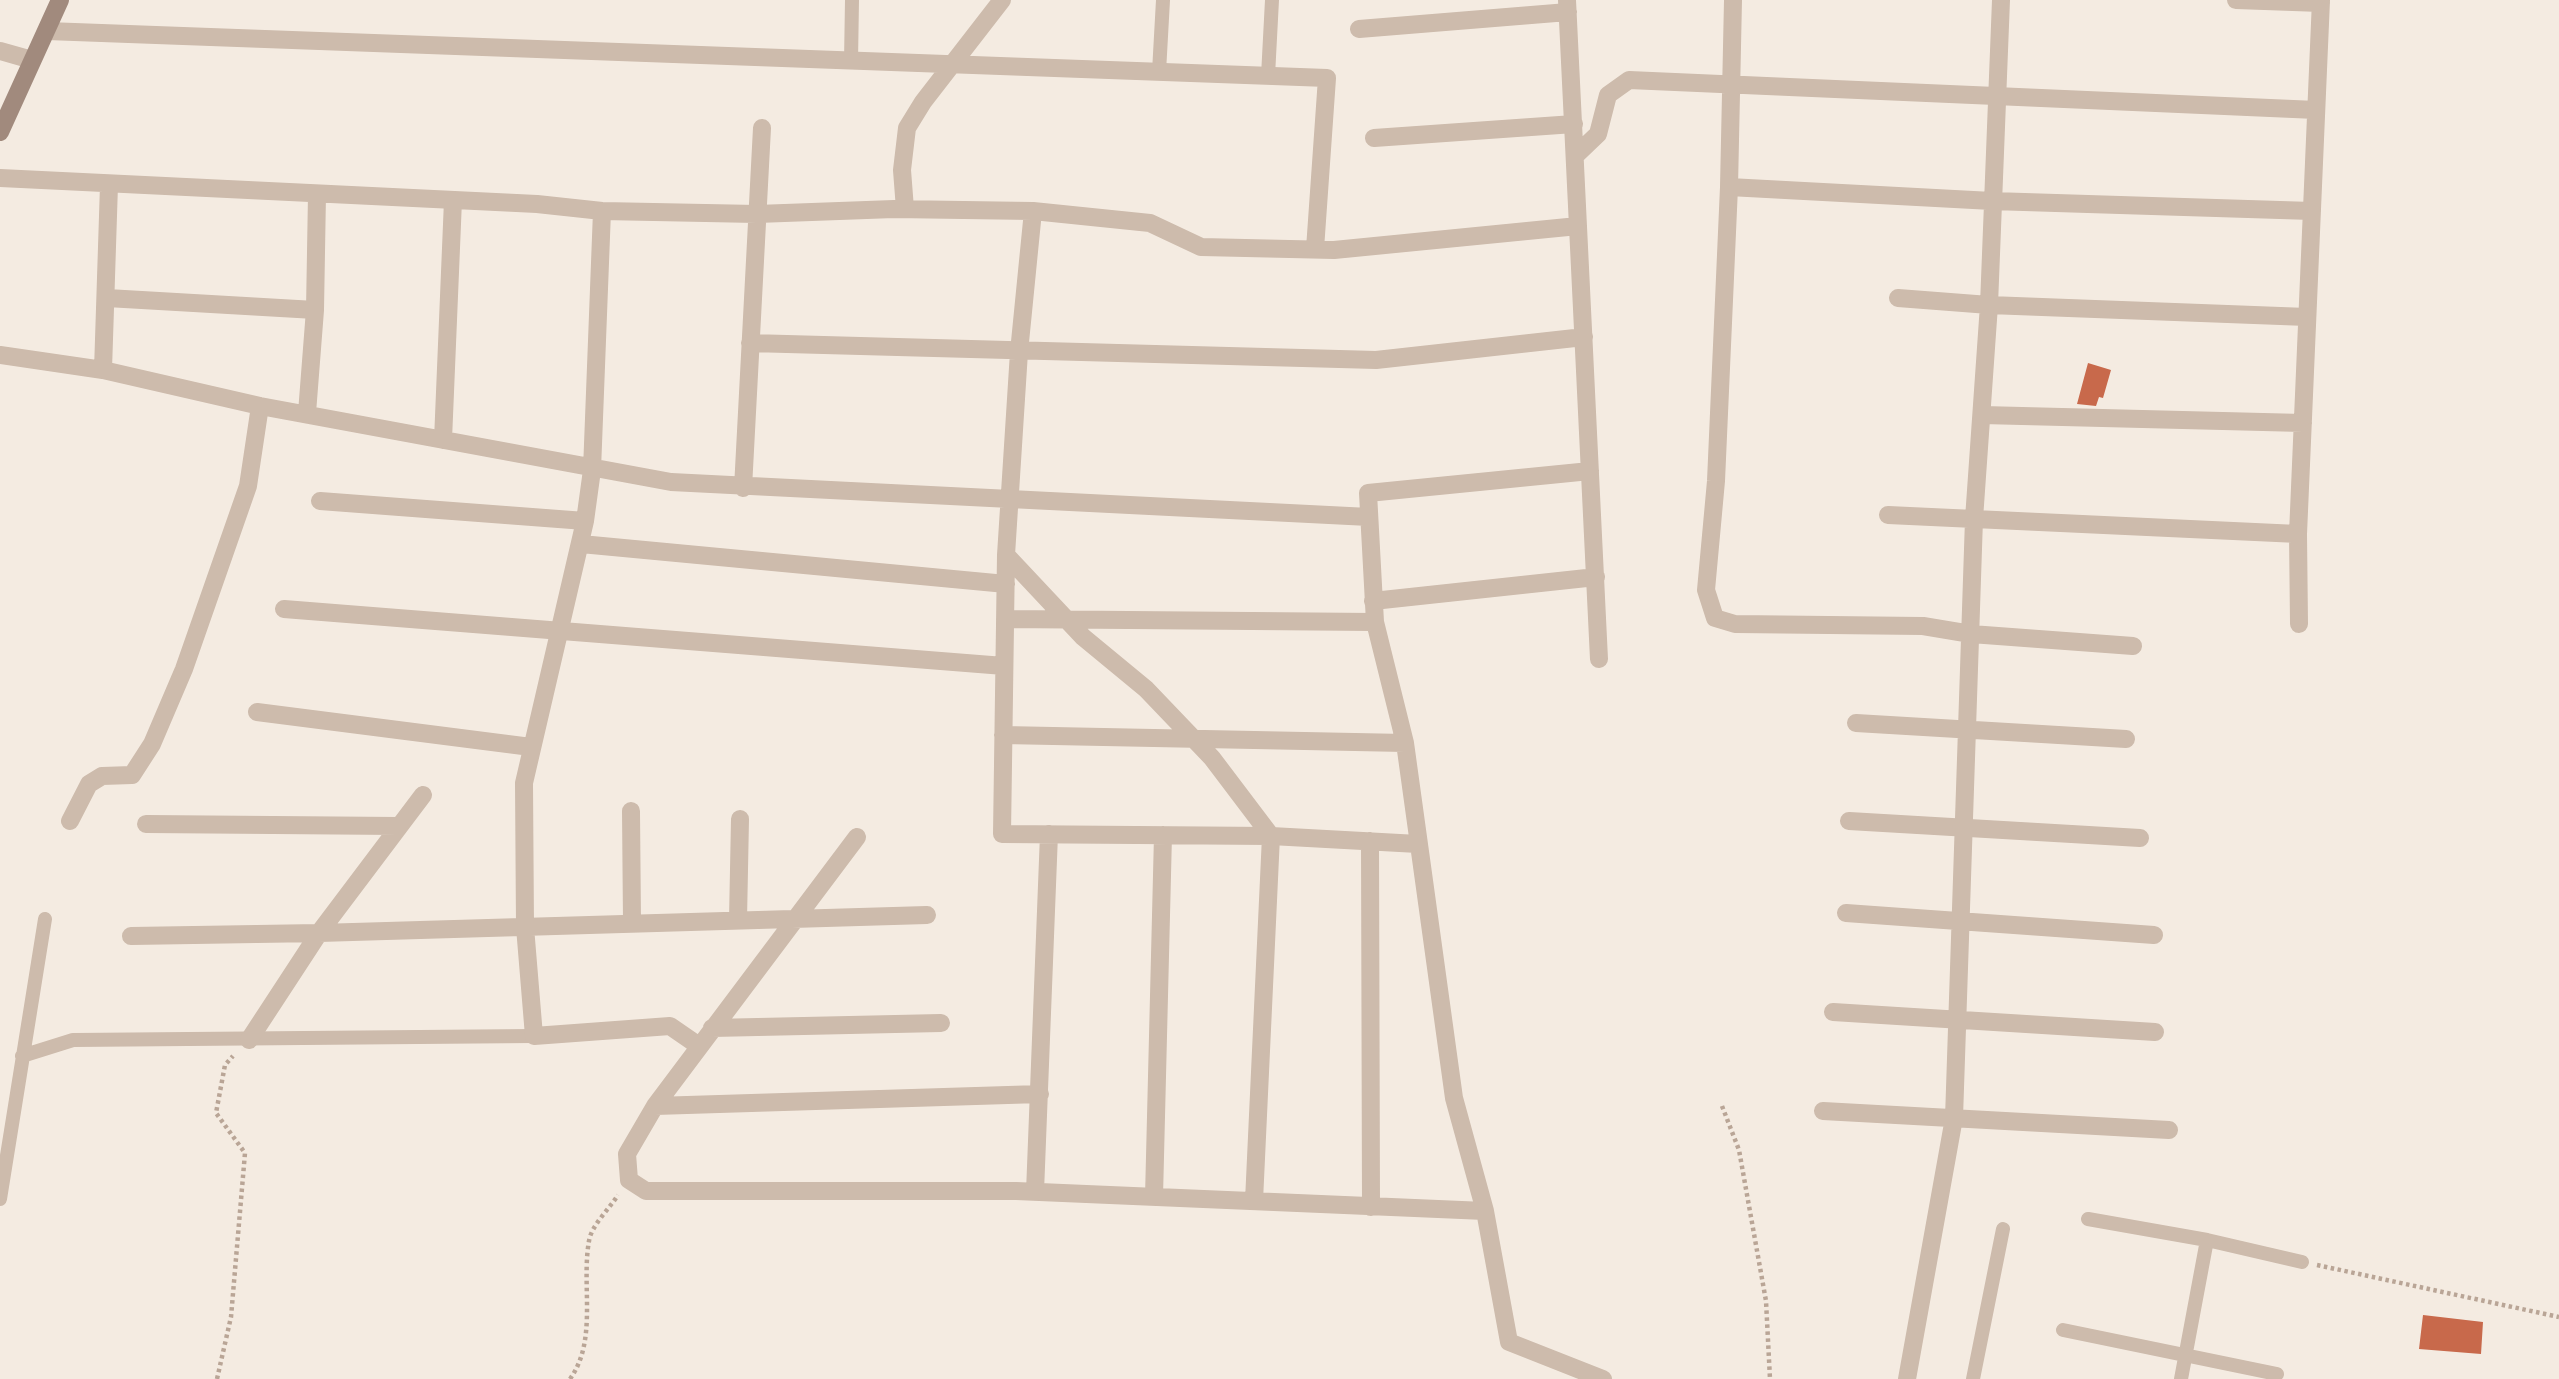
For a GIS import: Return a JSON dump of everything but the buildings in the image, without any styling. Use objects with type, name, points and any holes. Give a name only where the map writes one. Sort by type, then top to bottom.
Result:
[{"type":"street","points":[[0,132],[60,0]]},
{"type":"street","points":[[905,209],[902,170],[907,128],[1002,0]]},
{"type":"street","points":[[1733,0],[1729,187],[1716,481],[1706,590],[1715,618],[1735,624],[1923,626],[1970,634],[2133,646]]},
{"type":"street","points":[[1907,1379],[1954,1118],[1974,519],[1989,305],[1995,97],[2001,0]]},
{"type":"street","points":[[2236,0],[2321,1],[2298,534],[2299,624]]},
{"type":"street","points":[[1359,29],[1568,6],[1600,659]]},
{"type":"street","points":[[47,31],[1327,78],[1315,249]]},
{"type":"street","points":[[0,51],[32,60]]},
{"type":"street","points":[[1575,156],[1598,134],[1608,95],[1629,80],[2316,110]]},
{"type":"street","points":[[1374,138],[1574,124]]},
{"type":"street","points":[[743,488],[762,128]]},
{"type":"street","points":[[0,177],[109,185],[453,200],[602,211],[757,214],[905,209],[1033,211],[1150,223],[1201,247],[1315,249],[1578,226]]},
{"type":"street","points":[[103,370],[109,185]]},
{"type":"street","points":[[1729,187],[1992,201],[2312,211]]},
{"type":"street","points":[[307,413],[315,310],[317,194]]},
{"type":"street","points":[[443,440],[453,200]]},
{"type":"street","points":[[602,211],[592,470],[581,544],[524,783],[525,928],[534,1036],[670,1026],[699,1046]]},
{"type":"street","points":[[1033,211],[1019,352],[1006,555],[1002,834],[1271,836],[1418,844]]},
{"type":"street","points":[[107,298],[315,310]]},
{"type":"street","points":[[1898,298],[1989,305],[2307,317]]},
{"type":"street","points":[[750,343],[1376,360],[1584,337]]},
{"type":"street","points":[[0,355],[103,370],[260,406],[592,470],[671,482],[743,488],[1369,517]]},
{"type":"street","points":[[70,821],[89,784],[102,776],[132,775],[152,744],[184,669],[248,486],[260,406]]},
{"type":"street","points":[[1982,415],[2303,423]]},
{"type":"street","points":[[1590,471],[1368,493],[1375,622],[1405,743],[1454,1098],[1485,1211],[1509,1342],[1568,1373],[1603,1379]]},
{"type":"street","points":[[320,502],[585,521]]},
{"type":"street","points":[[1888,515],[2298,534]]},
{"type":"street","points":[[581,544],[1006,584]]},
{"type":"street","points":[[1006,555],[1067,619],[1146,689],[1193,738],[1271,836],[1254,1201]]},
{"type":"street","points":[[1373,601],[1595,577]]},
{"type":"street","points":[[285,609],[1004,666]]},
{"type":"street","points":[[1005,618],[1375,622]]},
{"type":"street","points":[[257,712],[531,747]]},
{"type":"street","points":[[1856,723],[2126,739]]},
{"type":"street","points":[[1003,735],[1405,743]]},
{"type":"street","points":[[249,1040],[319,933],[423,795]]},
{"type":"street","points":[[631,811],[632,923]]},
{"type":"street","points":[[738,920],[740,819]]},
{"type":"street","points":[[1849,821],[2140,838]]},
{"type":"street","points":[[146,824],[399,826]]},
{"type":"street","points":[[1035,1192],[1049,834]]},
{"type":"street","points":[[1154,1197],[1163,835]]},
{"type":"street","points":[[857,837],[655,1106],[627,1154],[629,1180],[646,1191],[1035,1192],[1485,1211]]},
{"type":"street","points":[[1370,841],[1371,1207]]},
{"type":"street","points":[[1846,914],[1961,919],[2154,935]]},
{"type":"street","points":[[131,936],[525,928],[927,915]]},
{"type":"street","points":[[1833,1012],[2155,1032]]},
{"type":"street","points":[[712,1028],[942,1023]]},
{"type":"street","points":[[655,1106],[1040,1094]]},
{"type":"street","points":[[1823,1111],[2169,1130]]},
{"type":"lane","points":[[851,62],[852,0]]},
{"type":"lane","points":[[1159,72],[1163,0]]},
{"type":"lane","points":[[1268,76],[1272,0]]},
{"type":"lane","points":[[0,1199],[45,919]]},
{"type":"lane","points":[[22,1056],[73,1040],[534,1036]]},
{"type":"lane","points":[[2088,1219],[2207,1240],[2302,1262]]},
{"type":"lane","points":[[1973,1379],[2003,1229]]},
{"type":"lane","points":[[2181,1379],[2207,1240]]},
{"type":"lane","points":[[2063,1330],[2277,1374]]},
{"type":"path","points":[[218,1379],[231,1317],[245,1153],[216,1113],[225,1065],[249,1040]]},
{"type":"path","points":[[1722,1106],[1739,1150],[1766,1301],[1770,1379]]},
{"type":"path","points":[[570,1379],[579,1367],[589,1306],[589,1238],[629,1180]]},
{"type":"path","points":[[2302,1262],[2559,1317]]}]
